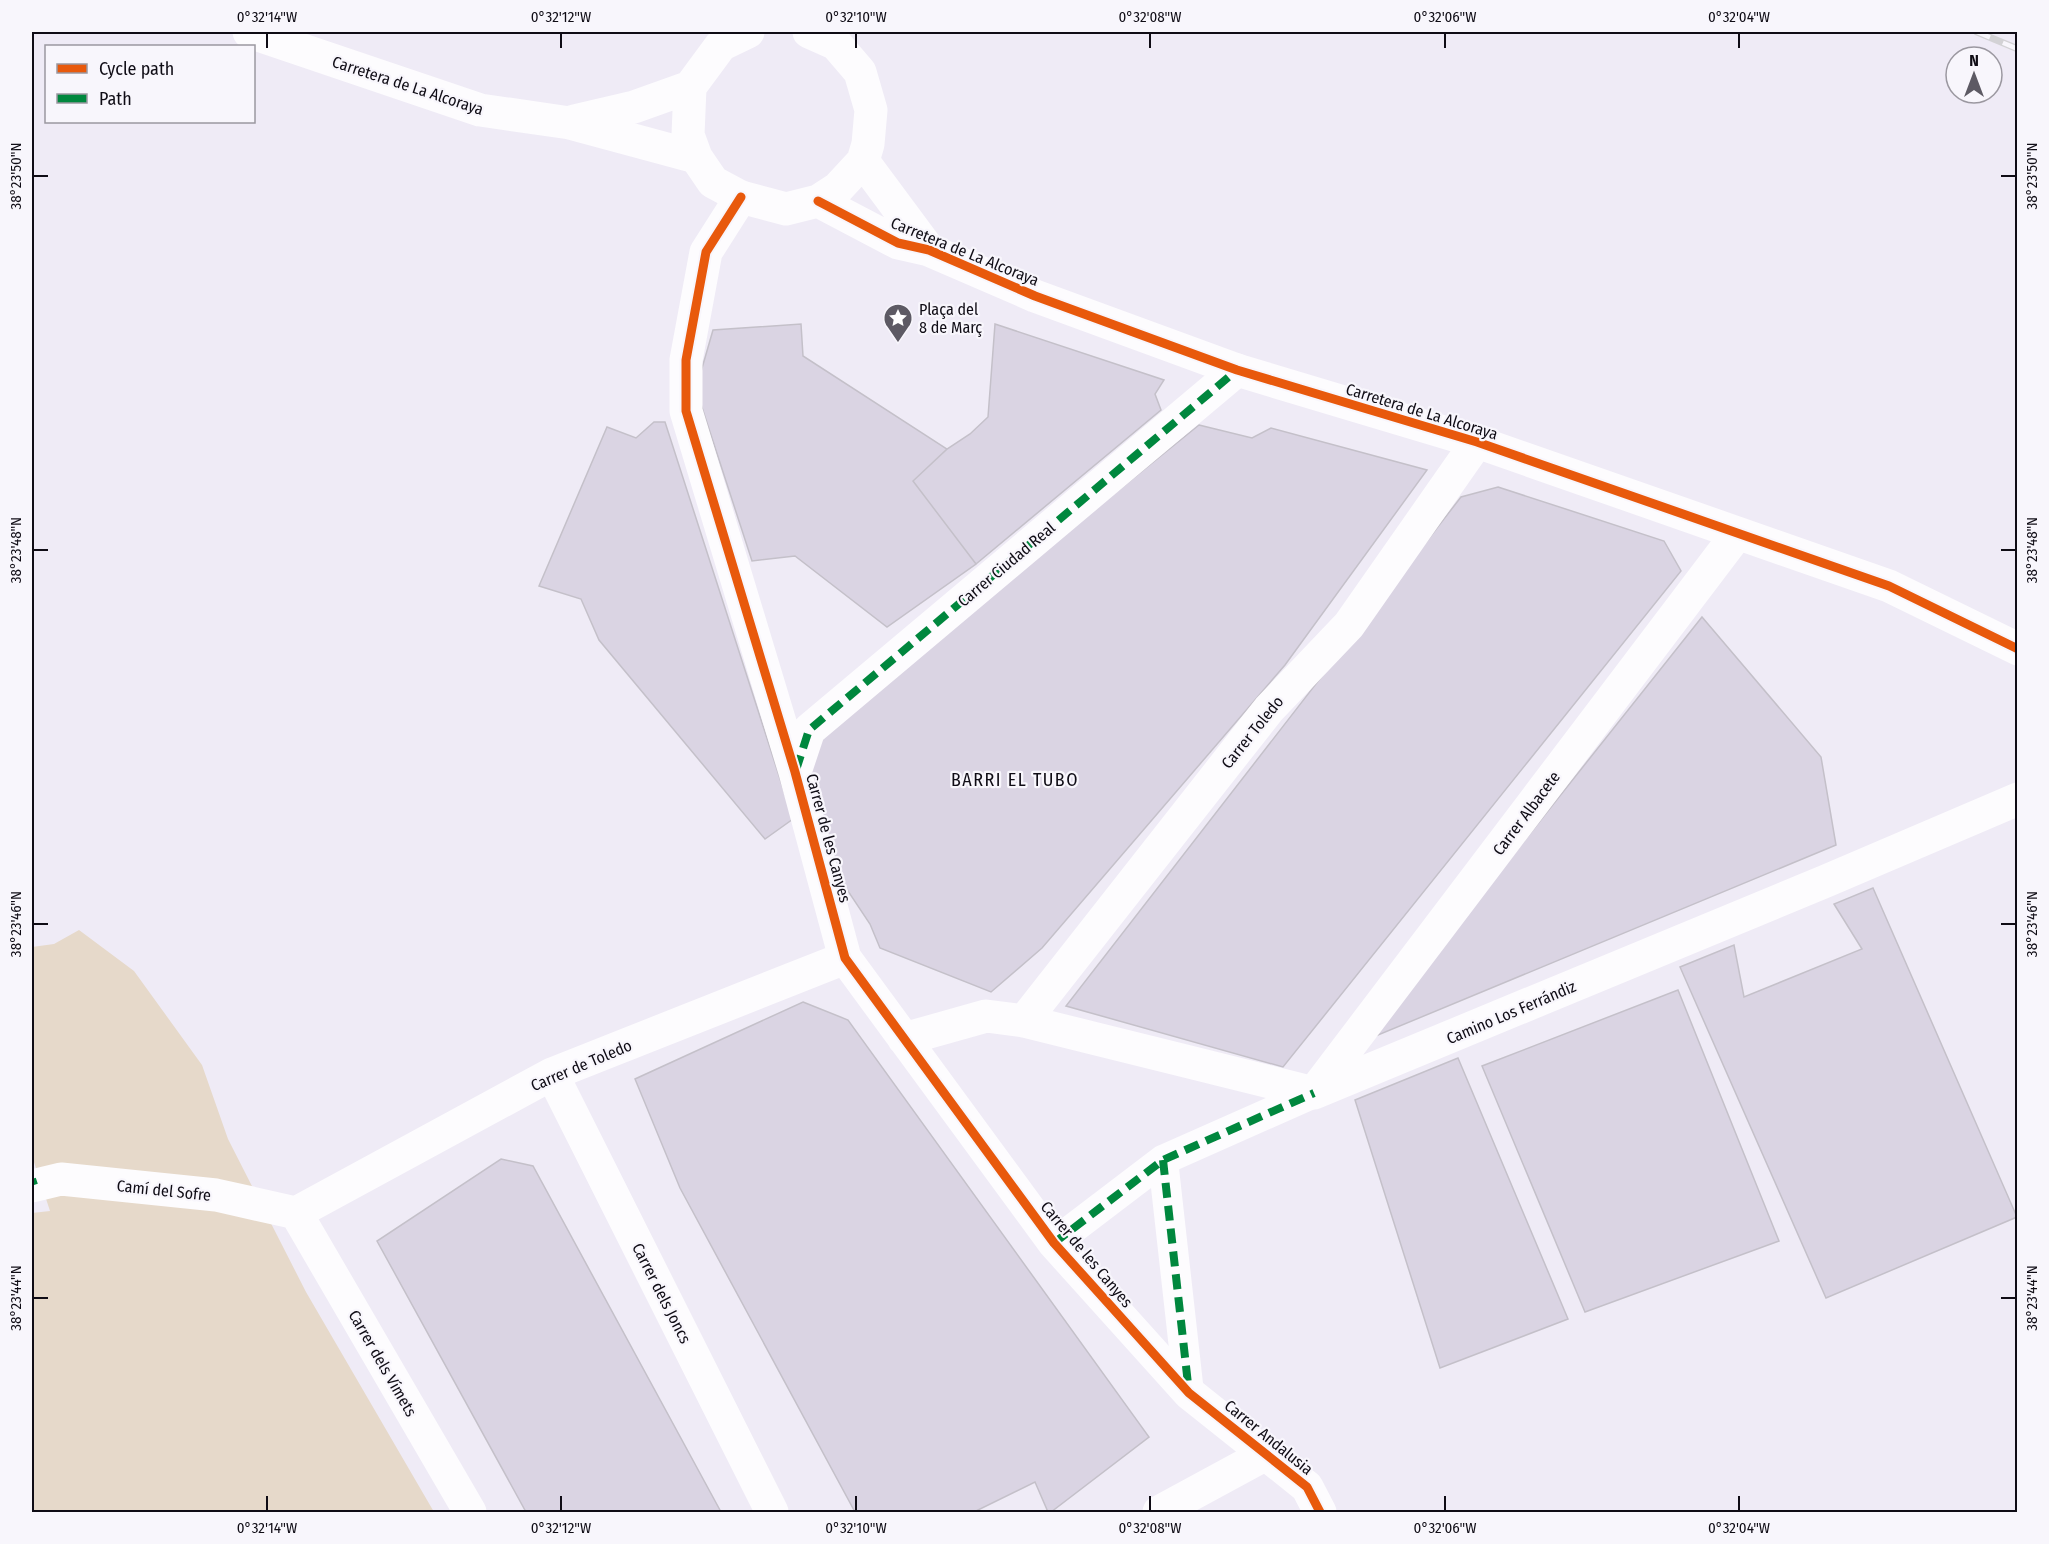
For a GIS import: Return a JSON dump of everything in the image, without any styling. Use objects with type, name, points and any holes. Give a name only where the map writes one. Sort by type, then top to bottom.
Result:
[{"type":"street","name":"Carretera de La Alcoraya","points":[[249,32],[480,110],[570,123],[696,157]]},
{"type":"street","points":[[748,32],[721,45],[690,87],[688,135],[696,157],[713,182],[741,197],[786,209],[818,201],[838,188],[863,161],[868,144],[871,110],[860,72],[836,44],[809,32]]},
{"type":"street","name":"Carretera de La Alcoraya","points":[[570,123],[634,107],[690,87]]},
{"type":"street","name":"Carretera de La Alcoraya","points":[[863,161],[928,250]]},
{"type":"street","name":"Carrer de les Canyes","points":[[741,197],[706,252],[686,360],[686,411],[795,772],[845,958],[1054,1243],[1189,1393]]},
{"type":"street","name":"Carretera de La Alcoraya","points":[[818,201],[898,243],[928,250],[1035,296],[1237,370],[1476,442],[1889,586],[2018,650]]},
{"type":"street","name":"Carrer Ciudad Real","points":[[795,772],[809,730],[1237,370]]},
{"type":"street","name":"Carrer Toledo","points":[[1024,1021],[1269,709],[1349,625],[1476,442]]},
{"type":"street","name":"Carrer Albacete","points":[[1314,1093],[1737,534]]},
{"type":"street","name":"Camino Los Ferrándiz","points":[[1314,1093],[2018,799]]},
{"type":"street","name":"Carrer de Toledo","points":[[296,1213],[552,1074],[845,958]]},
{"type":"street","points":[[904,1039],[986,1016],[1024,1021],[1314,1093]]},
{"type":"street","name":"Carrer dels Joncs","points":[[552,1074],[772,1512]]},
{"type":"street","points":[[1054,1243],[1163,1160],[1314,1093]]},
{"type":"street","points":[[1163,1160],[1189,1393]]},
{"type":"street","name":"Camí del Sofre","points":[[32,1186],[62,1179],[216,1195],[296,1213]]},
{"type":"street","name":"Carrer dels Vímets","points":[[296,1213],[470,1512]]},
{"type":"street","name":"Carrer Andalusia","points":[[1189,1393],[1307,1487],[1320,1512]]},
{"type":"street","points":[[1159,1512],[1266,1454]]},
{"type":"shaded area","points":[[79,930],[134,971],[202,1065],[228,1139],[306,1292],[434,1512],[32,1512],[32,1213],[50,1211],[32,1156],[32,947],[54,944]]},
{"type":"building","points":[[801,324],[803,356],[947,449],[913,481],[976,564],[887,627],[795,556],[752,561],[696,389],[713,330]]},
{"type":"building","points":[[995,324],[1164,380],[1155,394],[1161,410],[976,564],[913,481],[947,449],[970,434],[988,417]]},
{"type":"building","points":[[654,422],[665,422],[793,819],[765,839],[599,640],[581,599],[539,586],[607,427],[636,438]]},
{"type":"building","points":[[1199,425],[1252,438],[1271,428],[1427,470],[1285,665],[1042,948],[991,992],[880,948],[870,924],[828,861],[805,775],[818,733]]},
{"type":"building","points":[[1498,487],[1664,541],[1681,571],[1283,1067],[1066,1006],[1461,497]]},
{"type":"building","points":[[1702,617],[1821,757],[1836,845],[1366,1040]]},
{"type":"building","points":[[1873,888],[2017,1217],[1826,1298],[1680,967],[1734,945],[1744,997],[1862,949],[1834,904]]},
{"type":"building","points":[[1678,990],[1779,1241],[1585,1312],[1482,1066]]},
{"type":"building","points":[[803,1002],[848,1020],[1149,1437],[1051,1512],[1048,1512],[1035,1482],[974,1512],[855,1512],[680,1188],[635,1079]]},
{"type":"building","points":[[1458,1058],[1568,1319],[1440,1368],[1355,1100]]},
{"type":"building","points":[[501,1159],[533,1166],[721,1512],[526,1512],[377,1241]]},
{"type":"railway","points":[[1977,32],[2018,49]]},
{"type":"marked path","points":[[796,770],[809,730],[1237,370]]},
{"type":"marked path","points":[[1054,1243],[1163,1160],[1314,1093]]},
{"type":"marked path","points":[[1163,1160],[1189,1393]]},
{"type":"marked path","points":[[32,1179],[34,1185]]},
{"type":"cycle path","points":[[741,197],[706,252],[686,360],[686,411],[795,772],[845,958],[1054,1243],[1189,1393],[1307,1487],[1320,1512]]},
{"type":"cycle path","points":[[818,201],[898,243],[929,250],[1035,296],[1237,370],[1477,442],[1889,586],[2018,649]]},
{"type":"place","name":"Plaça del 8 de Març","points":[[898,344]]},
{"type":"district","name":"BARRI EL TUBO","points":[[1015,780]]}]
